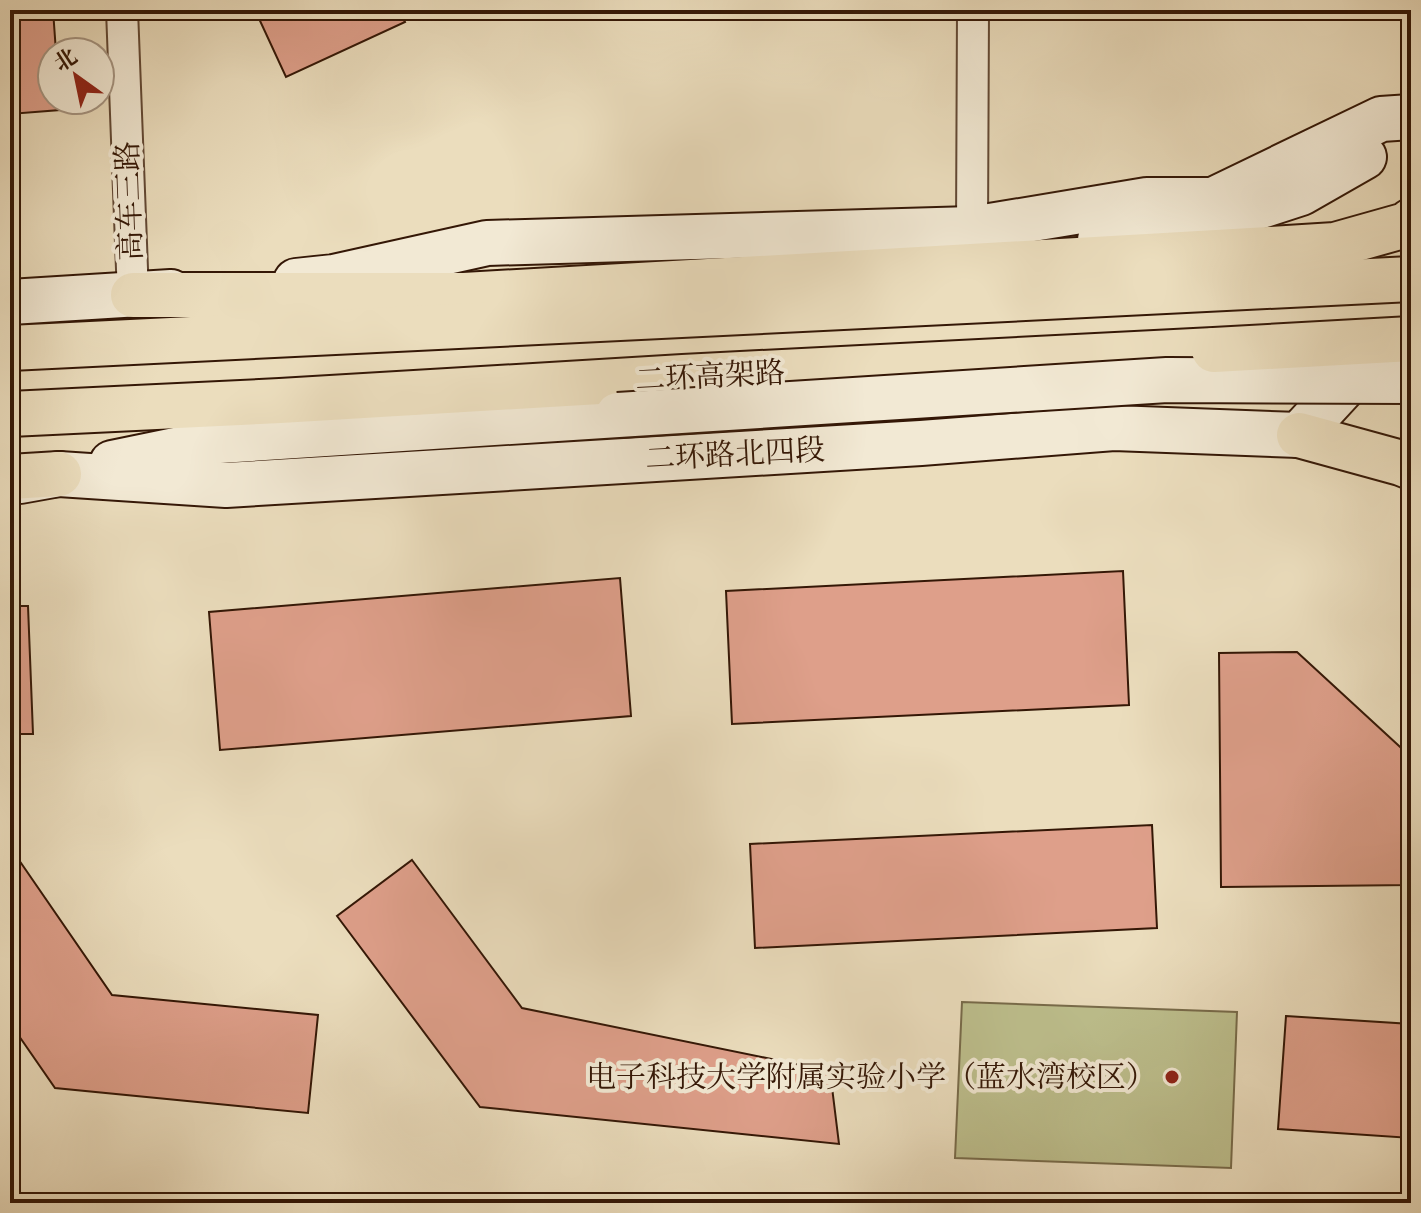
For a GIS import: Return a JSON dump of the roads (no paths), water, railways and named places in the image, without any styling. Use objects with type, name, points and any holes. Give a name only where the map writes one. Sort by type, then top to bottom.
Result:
[{"type":"main road","points":[[968,238],[1147,200],[1213,200],[1381,119],[1411,117]]},
{"type":"main road","points":[[10,302],[133,295],[334,277],[537,270],[968,238],[1140,237],[1205,224],[1301,193],[1411,130]]},
{"type":"main road","points":[[133,295],[464,295],[1335,245],[1411,221]]},
{"type":"main road","name":"二环高架路","points":[[10,348],[1411,279]]},
{"type":"main road","points":[[1411,320],[1402,323],[1299,435],[1411,467]]},
{"type":"main road","name":"二环高架路","points":[[10,414],[1411,339]]},
{"type":"main road","points":[[10,477],[59,474],[219,441],[1167,380],[1411,381]]},
{"type":"main road","name":"二环路北四段","points":[[10,483],[59,474],[226,485],[921,443],[1114,428],[1299,435]]},
{"type":"street","name":"高车三路","points":[[122,10],[133,295]]},
{"type":"street","points":[[968,238],[973,10]]},
{"type":"place","name":"电子科技大学附属实验小学（蓝水湾校区）","points":[[1172,1077]]}]
